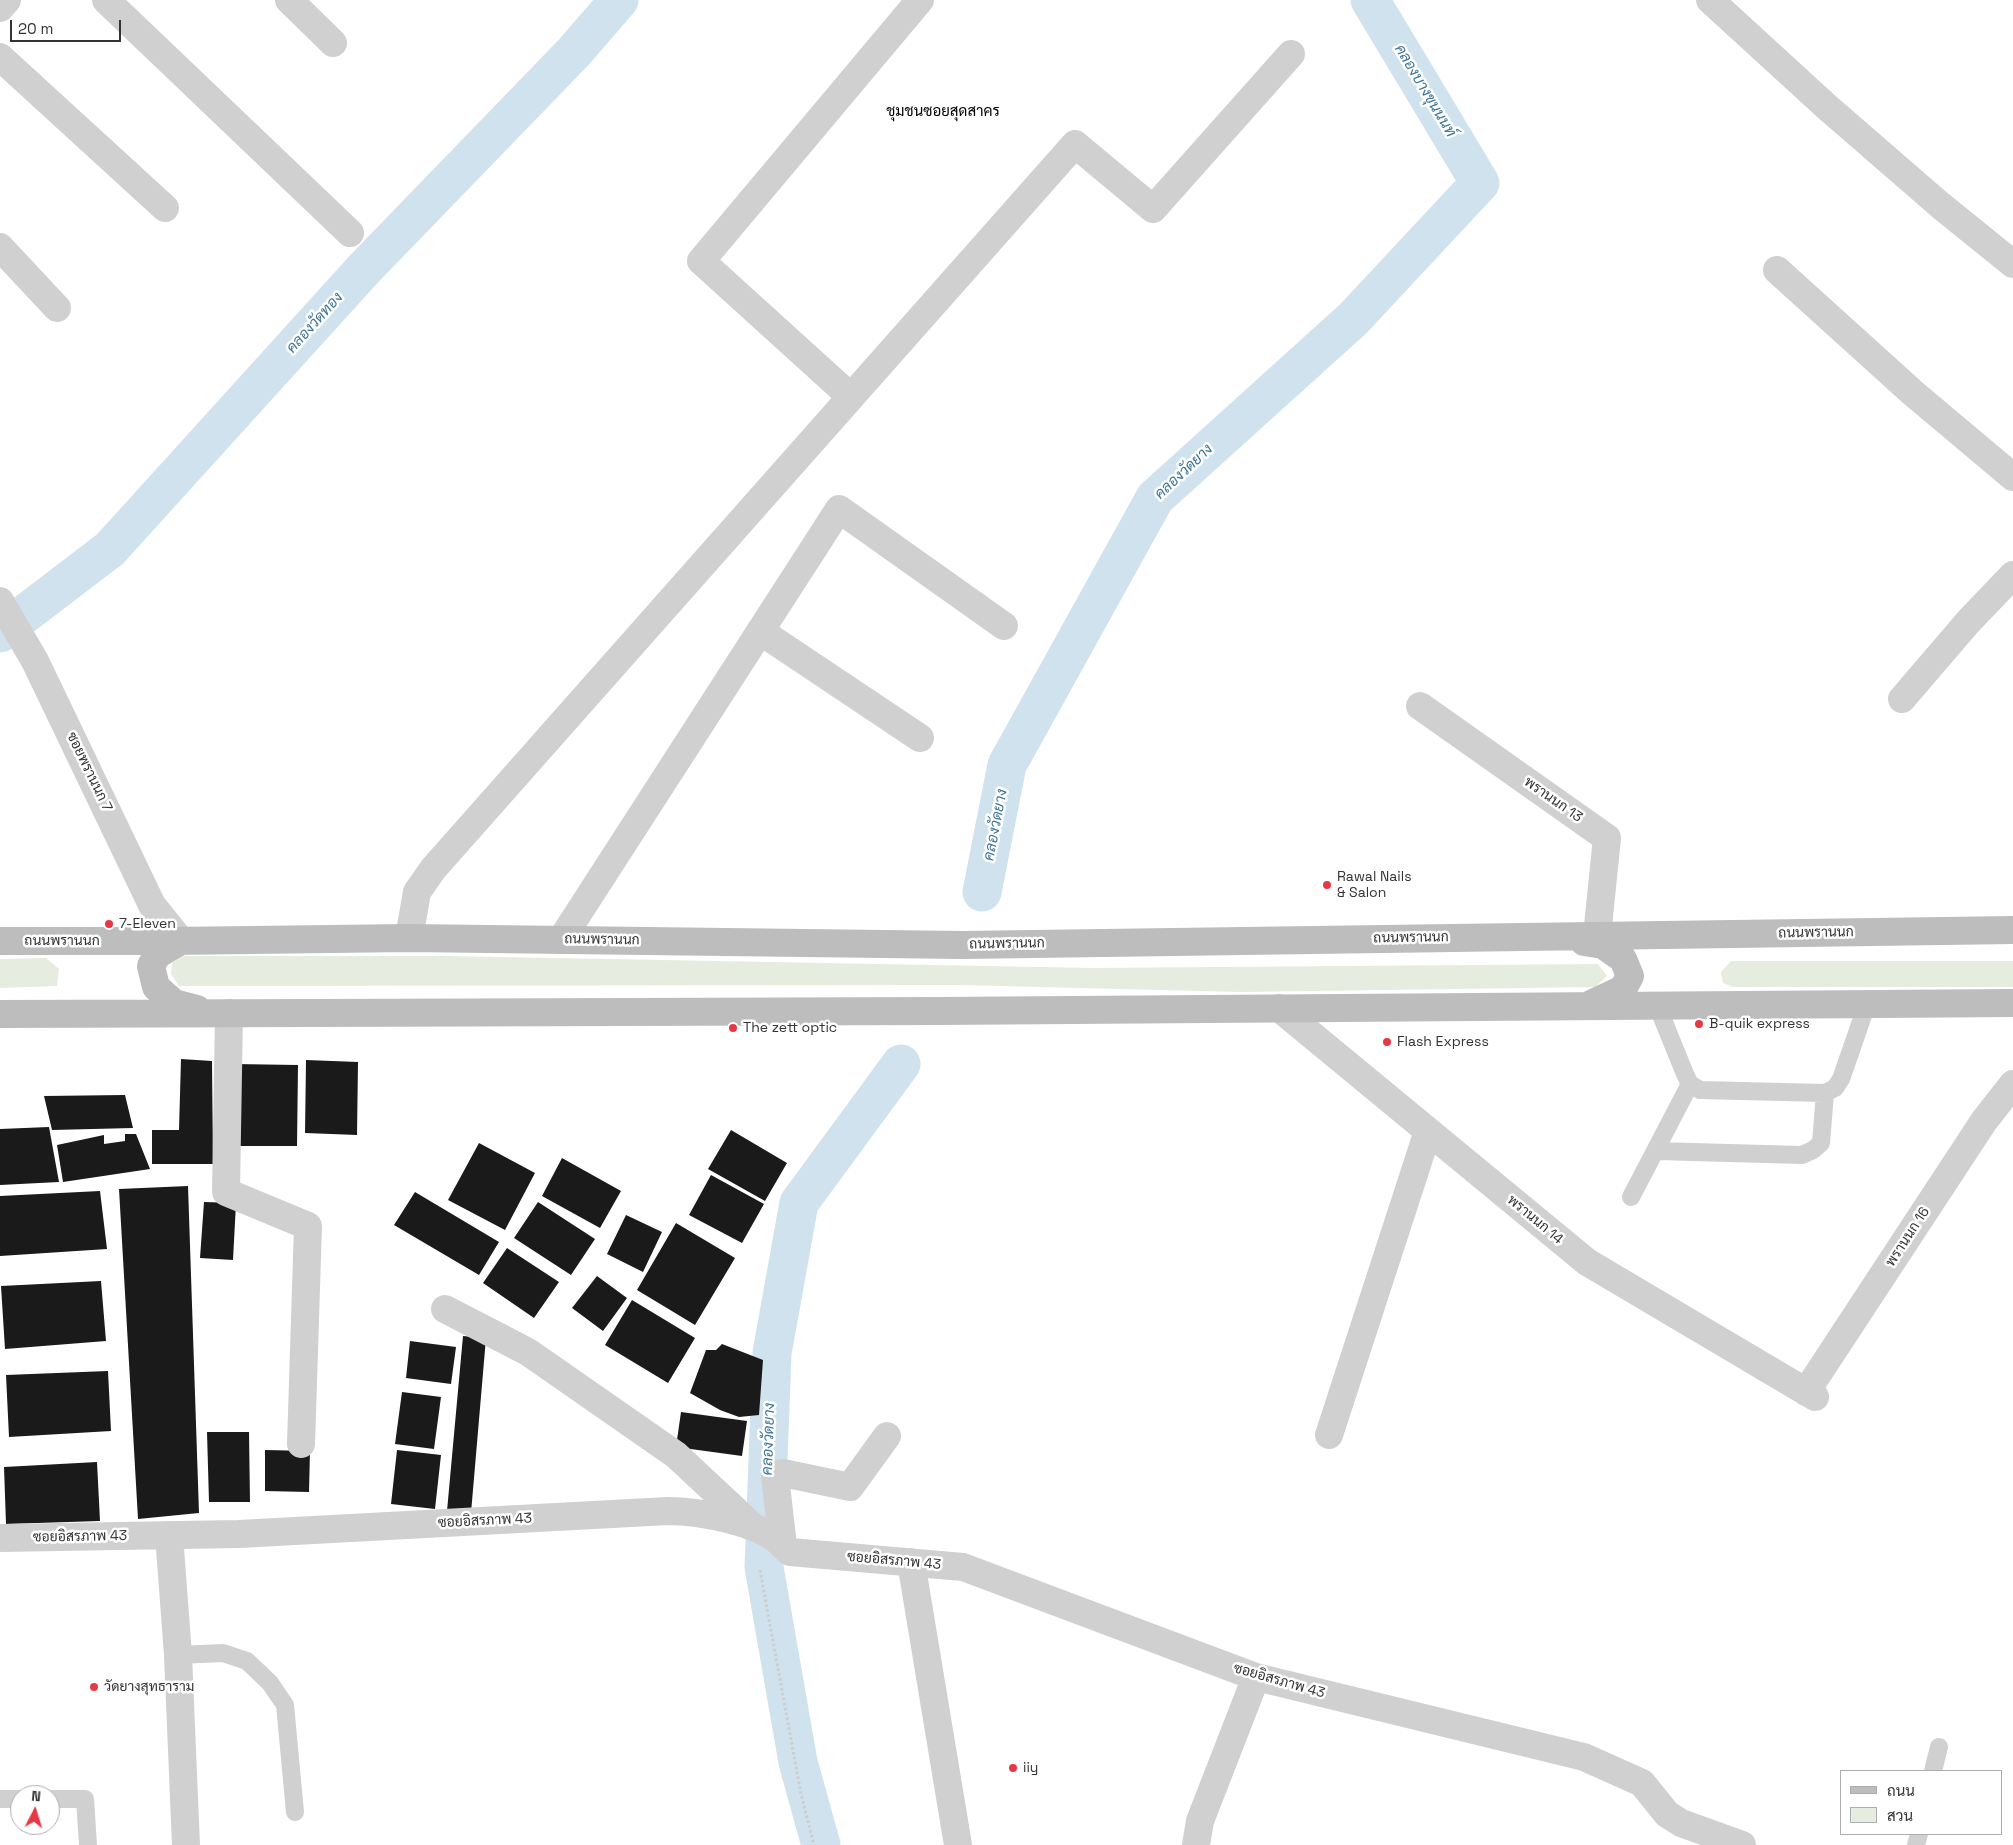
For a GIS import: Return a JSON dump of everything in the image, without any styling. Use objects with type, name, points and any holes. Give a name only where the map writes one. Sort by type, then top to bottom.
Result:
[{"type":"main road","name":"ถนนพรานนก","points":[[0,941],[409,938],[963,945],[1555,936],[2008,933]]},
{"type":"main road","points":[[1555,936],[1603,946],[1623,959],[1630,976],[1622,989],[1588,1006]]},
{"type":"main road","points":[[181,941],[157,954],[151,966],[156,987],[174,1003],[220,1013]]},
{"type":"main road","points":[[0,1014],[938,1011],[2011,1002]]},
{"type":"street","points":[[0,8],[8,0]]},
{"type":"street","points":[[106,0],[350,232]]},
{"type":"street","points":[[289,0],[333,44]]},
{"type":"street","points":[[851,397],[701,261],[920,0]]},
{"type":"street","points":[[1710,0],[1842,120],[1940,205],[2013,264]]},
{"type":"street","points":[[409,938],[417,892],[420,885],[1075,144],[1153,209],[1291,54]]},
{"type":"street","points":[[0,57],[164,208]]},
{"type":"street","points":[[0,247],[57,308]]},
{"type":"street","points":[[1777,270],[1913,393],[2013,477]]},
{"type":"street","points":[[561,940],[839,509],[1004,626]]},
{"type":"street","points":[[1902,699],[1968,622],[2013,575]]},
{"type":"street","name":"ซอยพรานนก 7","points":[[1,602],[35,661],[152,905],[181,941]]},
{"type":"street","points":[[760,631],[920,738]]},
{"type":"street","name":"พรานนก 13","points":[[1420,706],[1607,838],[1597,936]]},
{"type":"street","name":"พรานนก 14","points":[[1279,1008],[1586,1262],[1811,1395]]},
{"type":"street","points":[[220,1013],[226,1192],[308,1226],[301,1444]]},
{"type":"street","name":"พรานนก 16","points":[[1811,1395],[1984,1120],[2013,1084]]},
{"type":"street","points":[[1329,1435],[1428,1131]]},
{"type":"street","points":[[445,1309],[528,1352],[676,1456],[771,1538]]},
{"type":"street","points":[[771,1538],[776,1474],[783,1473],[850,1487],[887,1436]]},
{"type":"street","name":"ซอยอิสรภาพ 43","points":[[0,1538],[239,1534],[686,1511],[697,1512],[771,1538],[790,1552],[969,1569],[1256,1677],[1584,1756],[1642,1783],[1667,1814],[1681,1823],[1742,1845]]},
{"type":"street","points":[[169,1535],[178,1655],[186,1845]]},
{"type":"street","points":[[911,1562],[958,1845]]},
{"type":"street","points":[[1196,1845],[1200,1821],[1256,1677]]},
{"type":"lane","points":[[1657,1005],[1690,1084],[1700,1090],[1825,1093],[1835,1088],[1841,1079],[1867,1004]]},
{"type":"lane","points":[[1631,1197],[1690,1084]]},
{"type":"lane","points":[[1656,1151],[1802,1155],[1814,1150],[1821,1143],[1825,1093]]},
{"type":"lane","points":[[178,1655],[223,1653],[247,1660],[270,1683],[285,1705],[295,1812]]},
{"type":"lane","points":[[1934,1770],[1939,1747]]},
{"type":"lane","points":[[60,1799],[85,1799],[88,1845]]},
{"type":"path","points":[[771,1538],[800,1784],[814,1845]]},
{"type":"green space","points":[[184,956],[446,956],[1093,968],[1598,964],[1607,976],[1595,987],[1241,992],[959,985],[179,986],[171,974],[172,963]]},
{"type":"green space","points":[[46,958],[59,969],[57,986],[0,988],[0,959]]},
{"type":"green space","points":[[1731,961],[2013,961],[2013,987],[1733,987],[1723,983],[1721,972]]},
{"type":"building","points":[[181,1059],[212,1061],[213,1164],[152,1164],[152,1130],[179,1130]]},
{"type":"building","points":[[306,1060],[358,1062],[357,1135],[305,1133]]},
{"type":"building","points":[[234,1064],[298,1065],[297,1146],[233,1146]]},
{"type":"building","points":[[125,1095],[133,1128],[52,1130],[44,1096]]},
{"type":"building","points":[[49,1127],[59,1182],[0,1185],[0,1129]]},
{"type":"building","points":[[731,1130],[787,1163],[765,1201],[708,1169]]},
{"type":"building","points":[[125,1134],[136,1134],[150,1169],[63,1182],[57,1145],[104,1135],[104,1144],[125,1141]]},
{"type":"building","points":[[479,1143],[535,1173],[505,1230],[448,1200]]},
{"type":"building","points":[[562,1158],[621,1191],[600,1228],[542,1196]]},
{"type":"building","points":[[711,1175],[764,1204],[742,1243],[689,1215]]},
{"type":"building","points":[[188,1186],[199,1513],[138,1519],[119,1189]]},
{"type":"building","points":[[100,1191],[107,1249],[0,1256],[0,1196]]},
{"type":"building","points":[[415,1192],[499,1242],[479,1275],[394,1225]]},
{"type":"building","points":[[204,1202],[236,1203],[233,1260],[200,1258]]},
{"type":"building","points":[[538,1202],[595,1239],[571,1275],[514,1238]]},
{"type":"building","points":[[626,1215],[662,1232],[643,1272],[607,1254]]},
{"type":"building","points":[[676,1223],[735,1258],[695,1325],[637,1290]]},
{"type":"building","points":[[507,1248],[559,1282],[534,1318],[483,1283]]},
{"type":"building","points":[[597,1276],[627,1298],[603,1331],[572,1308]]},
{"type":"building","points":[[101,1281],[106,1341],[5,1349],[1,1286]]},
{"type":"building","points":[[632,1300],[695,1338],[668,1383],[605,1345]]},
{"type":"building","points":[[463,1336],[486,1338],[471,1513],[447,1511]]},
{"type":"building","points":[[410,1341],[456,1347],[451,1384],[406,1378]]},
{"type":"building","points":[[722,1344],[763,1360],[759,1415],[739,1417],[720,1410],[690,1393],[706,1350],[716,1350]]},
{"type":"building","points":[[108,1371],[111,1431],[9,1437],[6,1375]]},
{"type":"building","points":[[402,1392],[441,1397],[434,1449],[395,1444]]},
{"type":"building","points":[[681,1412],[747,1421],[742,1456],[676,1447]]},
{"type":"building","points":[[207,1432],[249,1432],[250,1502],[209,1502]]},
{"type":"building","points":[[265,1450],[310,1451],[309,1492],[265,1491]]},
{"type":"building","points":[[397,1450],[441,1455],[435,1509],[391,1504]]},
{"type":"building","points":[[97,1462],[100,1521],[6,1524],[4,1467]]},
{"type":"waterway","name":"คลองวัดทอง","points":[[0,633],[110,549],[363,270],[574,52],[619,0]]},
{"type":"waterway","name":"คลองวัดยาง","points":[[982,892],[1007,765],[1155,498],[1353,319],[1480,183],[1370,0]]},
{"type":"waterway","name":"คลองวัดยาง","points":[[821,1845],[798,1762],[764,1567],[772,1353],[799,1203],[901,1064]]},
{"type":"place","name":"Rawal Nails & Salon","points":[[1327,885]]},
{"type":"place","name":"7-Eleven","points":[[109,924]]},
{"type":"place","name":"B-quik express","points":[[1699,1024]]},
{"type":"place","name":"The zett optic","points":[[733,1028]]},
{"type":"place","name":"Flash Express","points":[[1387,1042]]},
{"type":"place","name":"วัดยางสุทธาราม","points":[[94,1687]]},
{"type":"place","name":"iiy","points":[[1013,1768]]},
{"type":"district","name":"ชุมชนซอยสุดสาคร","points":[[943,112]]},
{"type":"water label","name":"คลองบางขุนนนท์","points":[[1425,91]]}]
